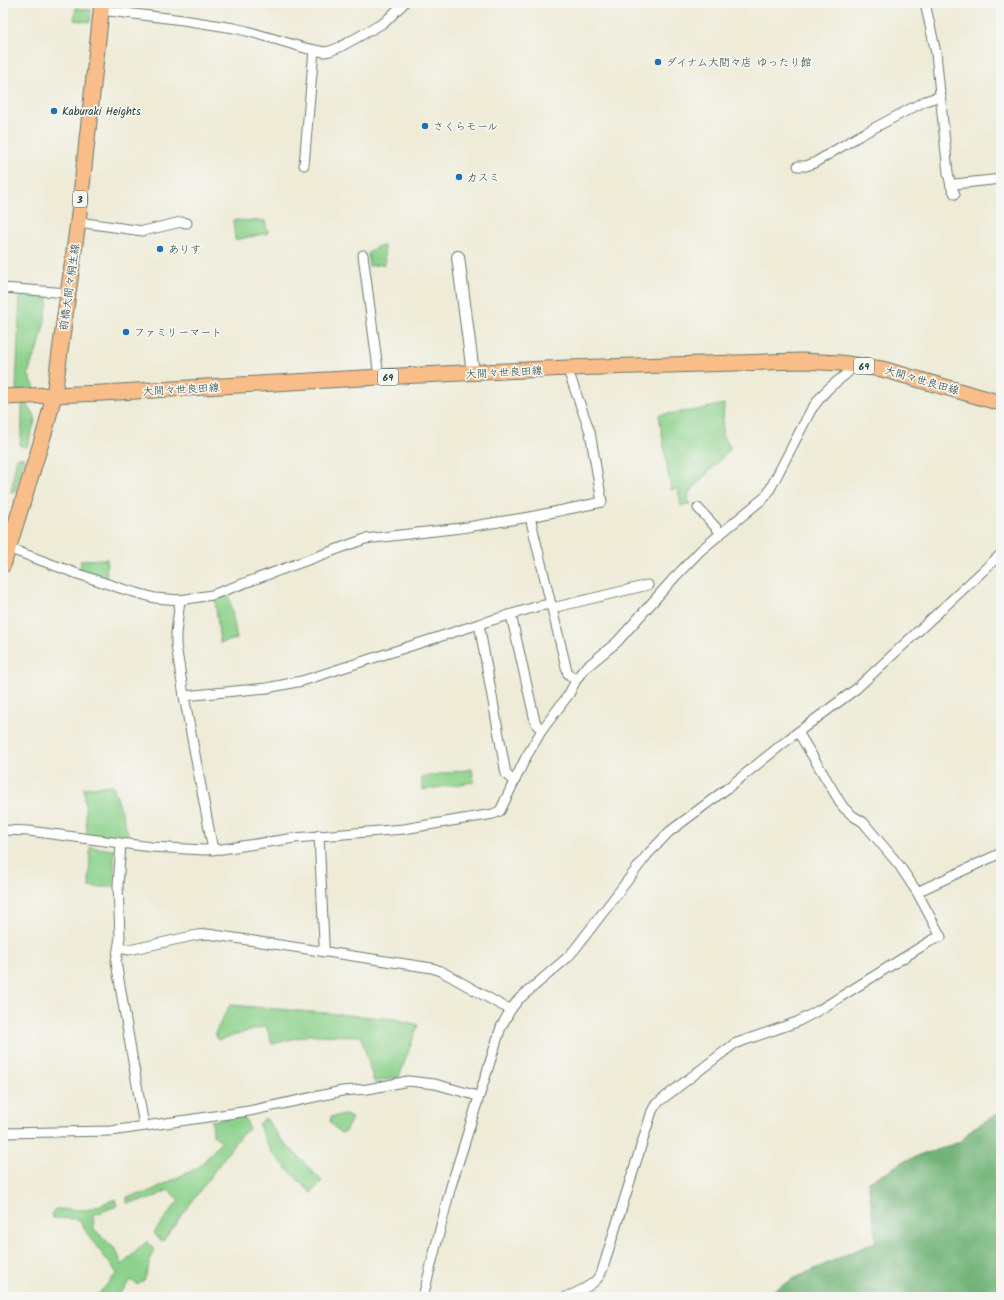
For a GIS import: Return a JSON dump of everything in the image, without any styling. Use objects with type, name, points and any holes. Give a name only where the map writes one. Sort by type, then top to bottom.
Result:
[{"type":"main road","name":"前橋大間々桐生線","points":[[3,565],[8,548],[9,527],[46,427],[54,395],[78,222],[102,6]]},
{"type":"main road","name":"大間々世良田線","points":[[3,397],[125,392],[379,377],[568,368],[802,361],[855,364],[882,369],[1001,403]]},
{"type":"street","points":[[102,6],[234,28],[314,50],[330,51],[347,44],[385,22],[404,3]]},
{"type":"street","points":[[925,3],[935,42],[948,173],[953,190],[955,184],[1001,179]]},
{"type":"street","points":[[304,165],[314,50]]},
{"type":"street","points":[[798,166],[806,166],[814,163],[925,101],[941,96]]},
{"type":"street","points":[[78,222],[143,231],[181,222],[187,223]]},
{"type":"street","points":[[363,255],[379,377]]},
{"type":"street","points":[[458,257],[473,373]]},
{"type":"street","points":[[3,288],[68,293]]},
{"type":"street","points":[[3,830],[151,847],[213,850],[319,835],[382,832],[493,814],[500,811],[526,757],[542,730],[569,694],[576,680],[587,666],[617,642],[701,550],[765,497],[811,410],[828,390],[855,364]]},
{"type":"street","points":[[8,548],[123,590],[156,598],[180,600],[212,595],[365,539],[461,528],[530,517],[602,502],[590,432],[568,368]]},
{"type":"street","points":[[698,508],[721,533]]},
{"type":"street","points":[[530,517],[568,674],[576,680]]},
{"type":"street","points":[[423,1297],[451,1186],[478,1096],[501,1027],[511,1009],[575,949],[647,855],[668,832],[729,787],[856,688],[1001,554]]},
{"type":"street","points":[[184,696],[267,688],[302,681],[539,606],[552,606],[648,585]]},
{"type":"street","points":[[180,600],[176,639],[184,696],[213,850]]},
{"type":"street","points":[[511,615],[535,721],[542,730]]},
{"type":"street","points":[[479,624],[506,774],[514,782]]},
{"type":"street","points":[[566,1297],[590,1284],[597,1278],[602,1270],[652,1111],[656,1104],[734,1044],[797,1022],[821,1009],[932,940],[941,937],[918,892],[863,822],[843,807],[798,732]]},
{"type":"street","points":[[319,835],[324,952]]},
{"type":"street","points":[[121,844],[118,885],[120,937],[116,962],[144,1126]]},
{"type":"street","points":[[918,892],[1001,853]]},
{"type":"street","points":[[119,948],[129,950],[202,934],[432,968],[441,971],[501,1006],[511,1009]]},
{"type":"street","points":[[3,1133],[111,1131],[249,1111],[342,1090],[368,1089],[408,1081],[435,1084],[478,1096]]},
{"type":"green space","points":[[76,8],[91,10],[90,22],[74,20]]},
{"type":"green space","points":[[233,220],[265,221],[268,233],[235,240]]},
{"type":"green space","points":[[379,246],[384,246],[385,264],[369,266],[368,253]]},
{"type":"green space","points":[[20,294],[49,296],[38,349],[33,358],[28,374],[34,386],[34,390],[16,391]]},
{"type":"green space","points":[[22,402],[26,403],[36,418],[27,447],[20,446]]},
{"type":"green space","points":[[724,404],[722,436],[731,448],[689,493],[688,499],[690,504],[681,506],[678,489],[671,490],[659,415],[697,410]]},
{"type":"green space","points":[[17,457],[24,458],[15,492],[11,492]]},
{"type":"green space","points":[[107,559],[106,580],[80,571],[81,560]]},
{"type":"green space","points":[[229,595],[237,639],[220,643],[215,599]]},
{"type":"green space","points":[[472,769],[474,782],[423,790],[421,777]]},
{"type":"green space","points":[[113,785],[130,840],[87,835],[84,788]]},
{"type":"green space","points":[[90,847],[114,850],[114,887],[89,887]]},
{"type":"green space","points":[[230,1005],[395,1019],[418,1025],[399,1077],[374,1082],[361,1036],[309,1035],[272,1044],[266,1026],[218,1040],[215,1033]]},
{"type":"green space","points":[[1001,1112],[1001,1297],[762,1297],[795,1278],[876,1241],[868,1181],[904,1161],[959,1142],[973,1128]]},
{"type":"green space","points":[[346,1115],[352,1118],[345,1132],[340,1133],[330,1122],[331,1117]]},
{"type":"green space","points":[[241,1116],[246,1120],[249,1129],[240,1136],[163,1241],[158,1238],[154,1233],[179,1200],[168,1190],[150,1199],[127,1203],[127,1197],[146,1193],[199,1167],[222,1141],[213,1135],[211,1121]]},
{"type":"green space","points":[[266,1118],[280,1138],[322,1181],[311,1193],[271,1152],[258,1124]]},
{"type":"green space","points":[[115,1199],[117,1206],[93,1215],[94,1229],[116,1250],[122,1265],[147,1241],[155,1250],[152,1253],[145,1279],[138,1285],[131,1280],[117,1297],[96,1297],[117,1273],[89,1237],[79,1219],[52,1218],[51,1214],[56,1209],[88,1210]]},
{"type":"place","name":"ダイナム大間々店 ゆったり館","points":[[658,62]]},
{"type":"place","name":"Kaburaki Heights","points":[[54,111]]},
{"type":"place","name":"さくらモール","points":[[425,126]]},
{"type":"place","name":"カスミ","points":[[459,177]]},
{"type":"place","name":"ありす","points":[[160,249]]},
{"type":"place","name":"ファミリーマート","points":[[126,332]]}]
